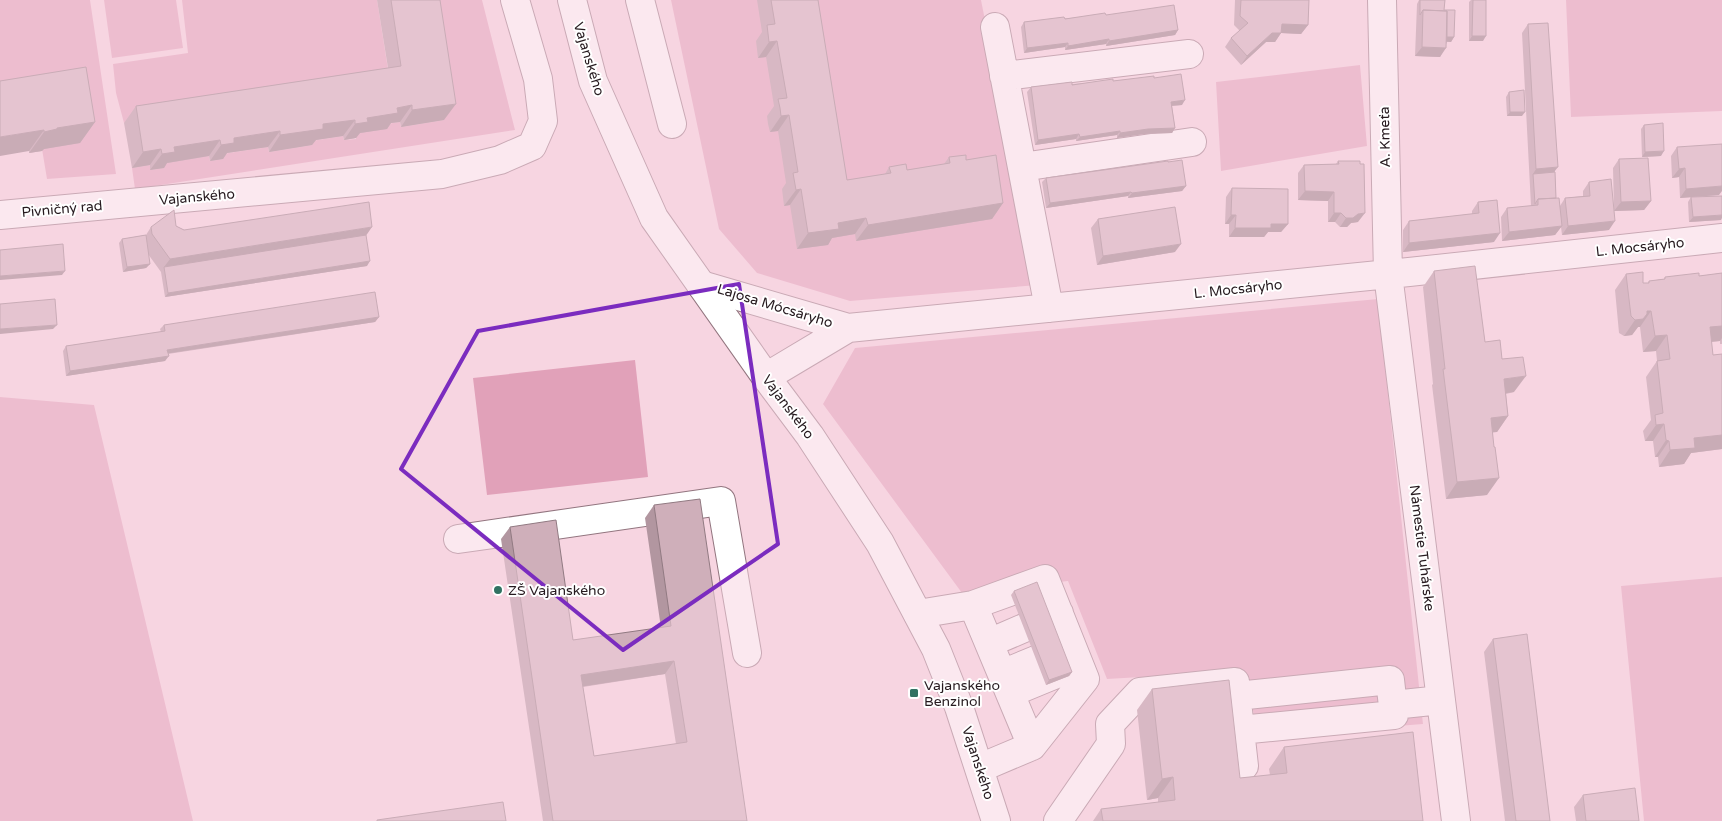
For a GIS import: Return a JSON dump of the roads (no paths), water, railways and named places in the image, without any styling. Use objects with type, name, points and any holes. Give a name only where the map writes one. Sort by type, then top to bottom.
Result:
[{"type":"street","name":"Vajanského","points":[[124,204],[442,174],[500,160],[532,146],[543,121],[538,79],[515,0]]},
{"type":"street","name":"Vajanského","points":[[572,0],[592,81],[654,218],[810,436],[880,543],[936,650],[960,707],[996,821]]},
{"type":"street","points":[[640,0],[672,124]]},
{"type":"street","name":"A. Kmeťa","points":[[1382,0],[1388,274]]},
{"type":"street","points":[[995,28],[1049,308]]},
{"type":"street","points":[[1004,76],[1189,54]]},
{"type":"street","points":[[1022,166],[1192,142]]},
{"type":"street","name":"Pivničný rad","points":[[0,215],[124,204]]},
{"type":"street","name":"L. Mocsáryho","points":[[766,377],[848,328],[1388,274],[1722,238]]},
{"type":"street","name":"Námestie Tuhárske","points":[[1388,274],[1456,821]]},
{"type":"street","name":"Lajosa Mócsáryho","points":[[701,285],[848,328]]},
{"type":"street","points":[[458,539],[721,501],[747,653]]},
{"type":"street","points":[[980,768],[1032,746],[1085,679],[1045,579],[981,623]]},
{"type":"street","points":[[918,614],[981,623],[1055,603]]},
{"type":"street","points":[[981,623],[1032,746]]},
{"type":"street","points":[[1006,683],[1076,655]]},
{"type":"street","points":[[1237,696],[1390,680],[1394,715],[1240,730]]},
{"type":"street","points":[[1058,821],[1112,744],[1110,724],[1140,692],[1235,682],[1244,766]]},
{"type":"street","points":[[1393,705],[1441,700]]},
{"type":"place","name":"ZŠ Vajanského","points":[[498,590]]},
{"type":"place","name":"Vajanského Benzinol","points":[[914,693]]}]
